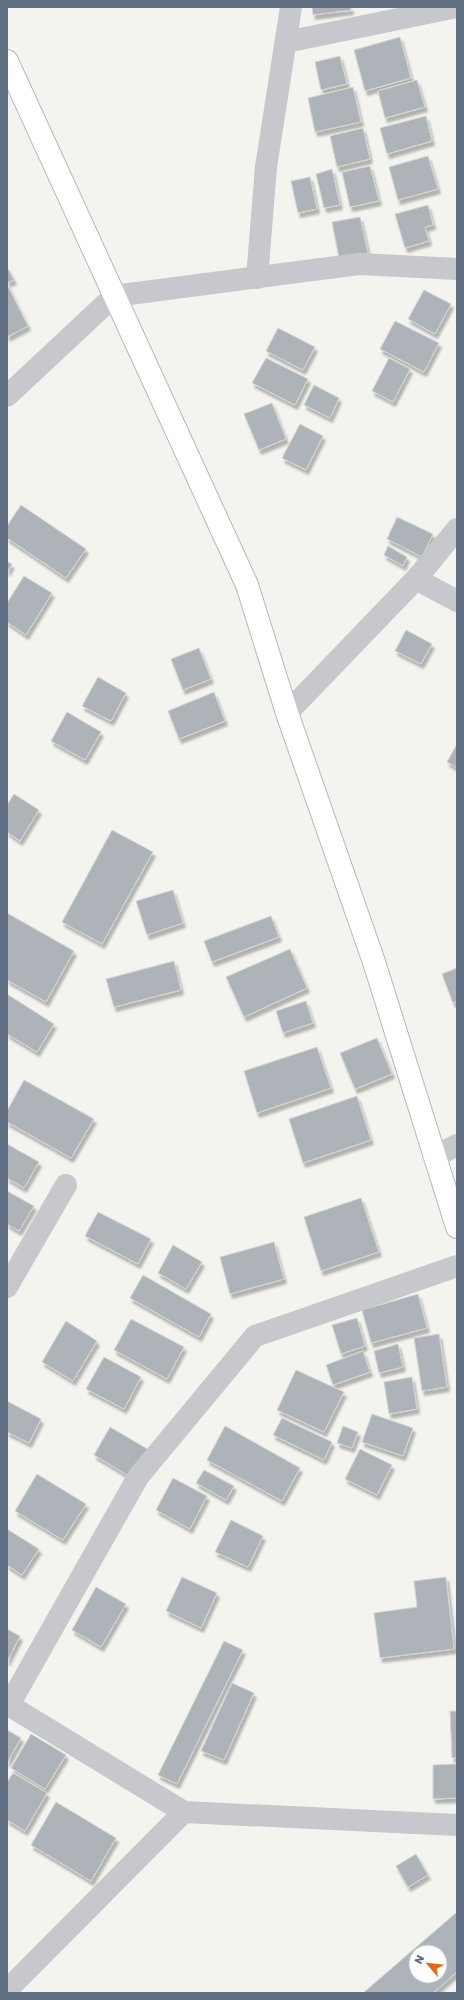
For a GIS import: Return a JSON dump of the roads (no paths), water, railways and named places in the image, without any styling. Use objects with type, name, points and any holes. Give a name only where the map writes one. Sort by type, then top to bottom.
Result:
[{"type":"highway","points":[[7,61],[247,584],[287,713],[374,962],[457,1227]]},
{"type":"street","points":[[257,278],[266,168],[291,7]]},
{"type":"street","points":[[286,42],[457,7]]},
{"type":"street","points":[[7,396],[114,296],[360,264],[457,268]]},
{"type":"street","points":[[287,713],[416,579],[457,529]]},
{"type":"street","points":[[416,579],[457,601]]},
{"type":"street","points":[[434,1157],[457,1145]]},
{"type":"street","points":[[7,1287],[14,1262],[66,1185]]},
{"type":"street","points":[[457,1266],[255,1336],[138,1477],[8,1704],[184,1812],[457,1825]]},
{"type":"street","points":[[7,1990],[184,1812]]}]
